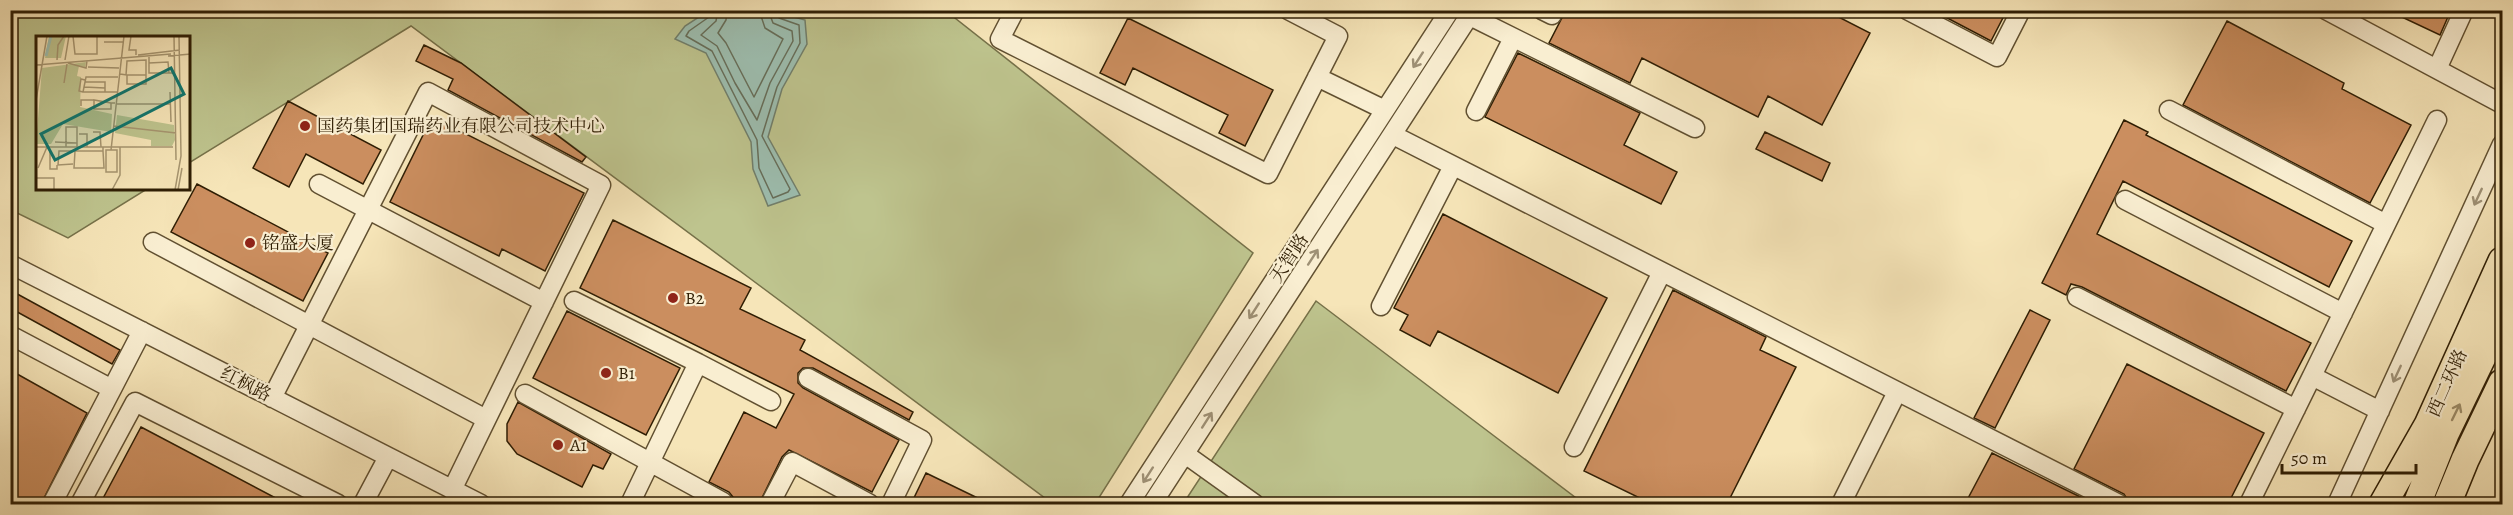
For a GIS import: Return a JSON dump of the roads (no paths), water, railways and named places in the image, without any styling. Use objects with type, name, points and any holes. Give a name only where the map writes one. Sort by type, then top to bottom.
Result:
[{"type":"highway","name":"西二环路","points":[[2384,504],[2428,425],[2502,261]]},
{"type":"highway","name":"西二环路","points":[[2417,504],[2445,434],[2502,316]]},
{"type":"highway","points":[[2447,504],[2502,382]]},
{"type":"highway","points":[[2438,504],[2465,460]]},
{"type":"street","points":[[1015,10],[1000,39],[1268,174],[1338,36],[1288,10]]},
{"type":"street","name":"天智路","points":[[1128,504],[1450,10]]},
{"type":"street","points":[[1542,10],[1552,15],[1554,10]]},
{"type":"street","points":[[1907,10],[1997,57],[2021,10]]},
{"type":"street","points":[[2326,10],[2502,104]]},
{"type":"street","points":[[2438,69],[2464,10]]},
{"type":"street","points":[[1471,13],[1513,38],[1695,128]]},
{"type":"street","name":"天智路","points":[[1152,504],[1471,13]]},
{"type":"street","points":[[1476,111],[1513,38]]},
{"type":"street","points":[[1317,77],[1385,110]]},
{"type":"street","points":[[273,398],[428,92],[601,185],[452,490]]},
{"type":"street","points":[[2169,110],[2386,224]]},
{"type":"street","points":[[2248,504],[2437,120]]},
{"type":"street","points":[[1393,135],[2119,504]]},
{"type":"street","points":[[2337,504],[2502,144]]},
{"type":"street","points":[[1381,306],[1453,166]]},
{"type":"street","points":[[319,184],[544,302]]},
{"type":"street","points":[[2125,200],[2343,313]]},
{"type":"street","points":[[153,242],[486,419]]},
{"type":"street","name":"红枫路","points":[[10,264],[482,504]]},
{"type":"street","points":[[1574,447],[1662,272]]},
{"type":"street","points":[[2078,297],[2296,409]]},
{"type":"street","points":[[574,301],[771,401]]},
{"type":"street","points":[[52,504],[142,331]]},
{"type":"street","points":[[10,335],[112,389]]},
{"type":"street","points":[[630,504],[698,363]]},
{"type":"street","points":[[2312,376],[2380,411]]},
{"type":"street","points":[[808,378],[922,440],[891,504]]},
{"type":"street","points":[[1841,504],[1897,392]]},
{"type":"street","points":[[525,394],[723,502]]},
{"type":"street","points":[[80,504],[135,402],[338,504]]},
{"type":"street","points":[[1185,454],[1256,504]]},
{"type":"street","points":[[363,504],[388,457]]},
{"type":"street","points":[[770,504],[792,462],[870,504]]},
{"type":"water","points":[[708,11],[772,11],[805,20],[807,44],[782,89],[768,137],[800,195],[768,206],[753,169],[751,142],[706,53],[675,39],[685,26]]},
{"type":"place","name":"国药集团国瑞药业有限公司技术中心","points":[[305,126]]},
{"type":"place","name":"铭盛大厦","points":[[250,243]]},
{"type":"place","name":"B2","points":[[673,298]]},
{"type":"place","name":"B1","points":[[606,373]]},
{"type":"place","name":"A1","points":[[558,445]]}]
